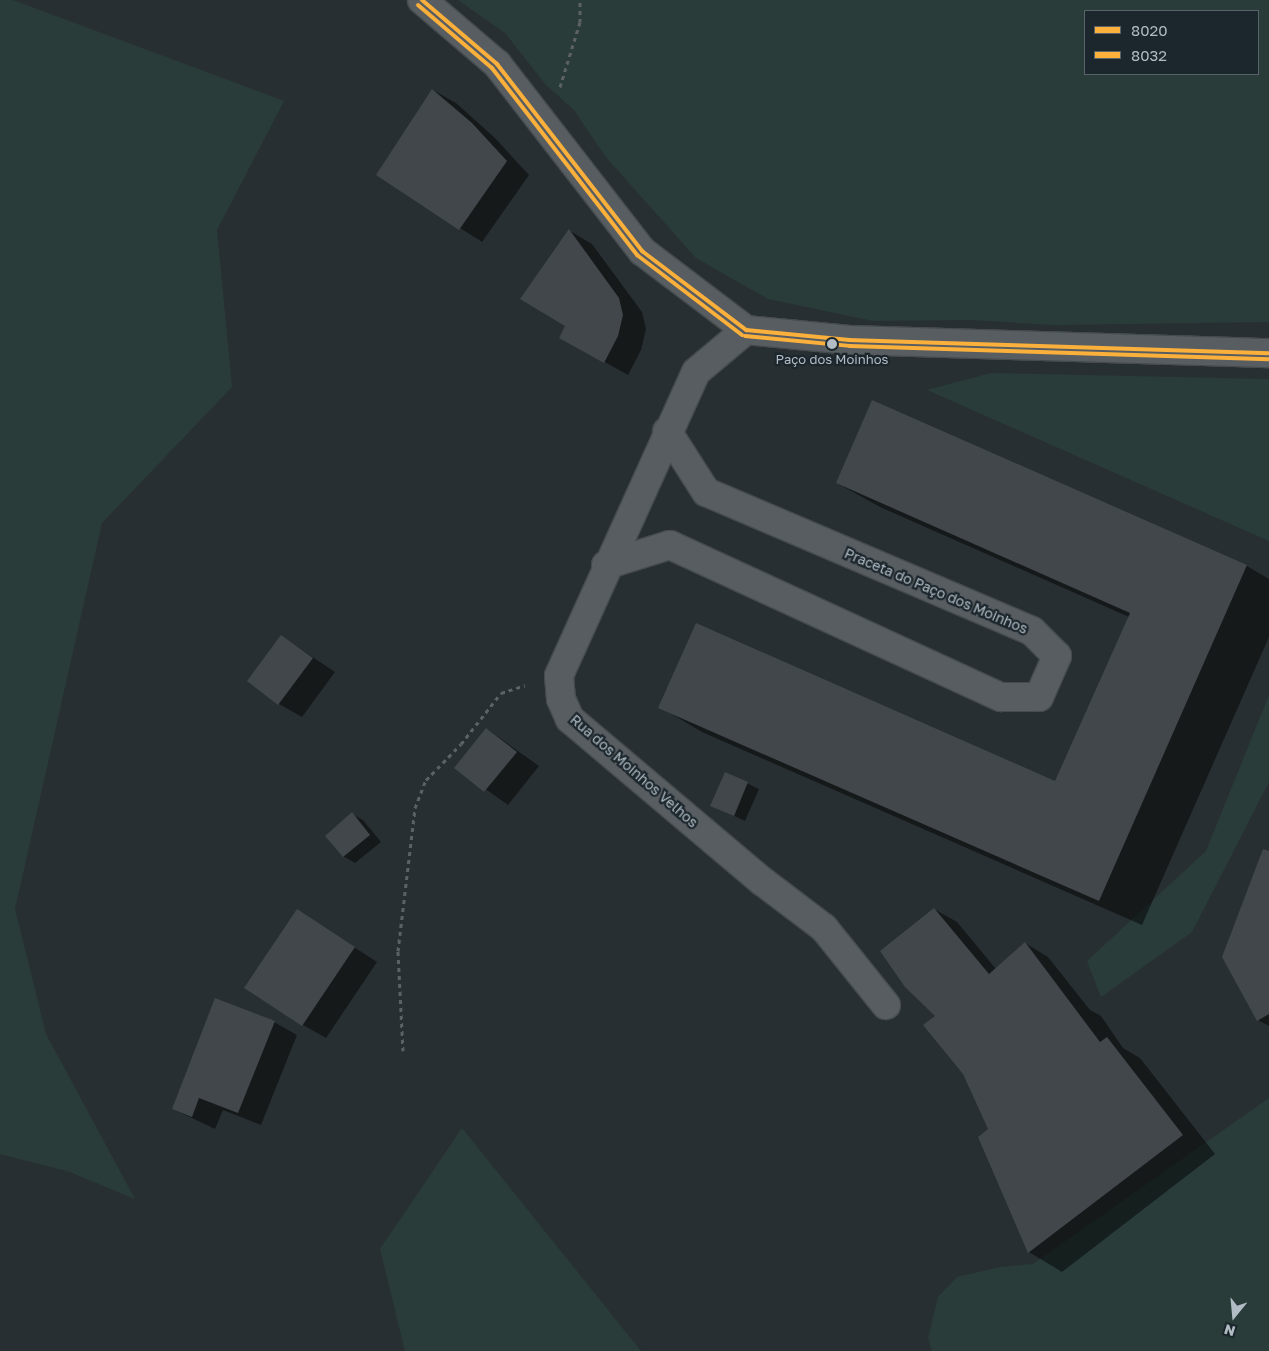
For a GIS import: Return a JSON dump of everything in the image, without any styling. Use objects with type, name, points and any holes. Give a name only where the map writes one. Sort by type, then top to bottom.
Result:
[{"type":"street","points":[[422,0],[497,64],[642,251],[746,330],[850,340],[1269,354]]},
{"type":"street","name":"Rua dos Moinhos Velhos","points":[[746,330],[696,372],[606,565],[559,676],[561,699],[570,719],[762,881],[824,928],[886,1005]]},
{"type":"street","name":"Praceta do Paço dos Moinhos","points":[[606,565],[670,545],[1001,697],[1039,697],[1057,656],[1032,631],[706,492],[667,431]]},
{"type":"path","points":[[541,120],[565,78],[580,22],[580,0]]},
{"type":"path","points":[[402,1051],[398,950],[415,808],[426,780],[461,744],[501,693],[559,676]]},
{"type":"green space","points":[[0,0],[13,0],[284,101],[217,230],[232,387],[102,523],[15,909],[46,1034],[135,1199],[70,1172],[0,1154]]},
{"type":"green space","points":[[458,0],[1269,0],[1269,322],[1055,325],[970,320],[873,321],[768,299],[696,258],[605,156],[574,110],[546,85],[505,33]]},
{"type":"green space","points":[[991,373],[1269,379],[1269,541],[927,390]]},
{"type":"green space","points":[[1269,695],[1269,782],[1192,932],[1101,997],[1087,961],[1206,851]]},
{"type":"green space","points":[[1269,1098],[1269,1351],[932,1351],[928,1338],[938,1297],[957,1277],[1000,1267],[1033,1264]]},
{"type":"green space","points":[[462,1128],[641,1351],[405,1351],[380,1249]]},
{"type":"building","points":[[432,89],[472,123],[507,161],[459,230],[376,175]]},
{"type":"building","points":[[569,229],[619,298],[623,315],[618,336],[604,363],[559,338],[565,326],[520,299]]},
{"type":"building","points":[[872,400],[1247,565],[1099,901],[658,708],[696,623],[1055,781],[1130,613],[836,483]]},
{"type":"building","points":[[281,635],[313,658],[278,705],[247,681]]},
{"type":"building","points":[[486,728],[517,752],[484,792],[454,768]]},
{"type":"building","points":[[725,772],[748,782],[734,816],[710,806]]},
{"type":"building","points":[[352,812],[370,835],[343,857],[325,836]]},
{"type":"building","points":[[1263,849],[1269,851],[1269,1014],[1257,1021],[1222,957]]},
{"type":"building","points":[[934,908],[989,974],[1025,942],[1100,1042],[1107,1037],[1183,1135],[1028,1253],[978,1137],[988,1129],[963,1074],[923,1025],[935,1016],[905,987],[880,951]]},
{"type":"building","points":[[297,909],[355,947],[302,1026],[244,988]]},
{"type":"building","points":[[215,998],[275,1021],[238,1113],[199,1098],[192,1117],[172,1109]]},
{"type":"transit line","name":"8020","points":[[422,0],[497,64],[642,251],[746,330]]},
{"type":"transit line","name":"8032","points":[[418,5],[492,68],[637,255],[742,335]]},
{"type":"transit line","name":"8020","points":[[746,330],[850,340],[1269,353]]},
{"type":"transit line","name":"8032","points":[[745,336],[850,346],[1269,359]]},
{"type":"place","name":"Paço dos Moinhos","points":[[832,344]]}]
